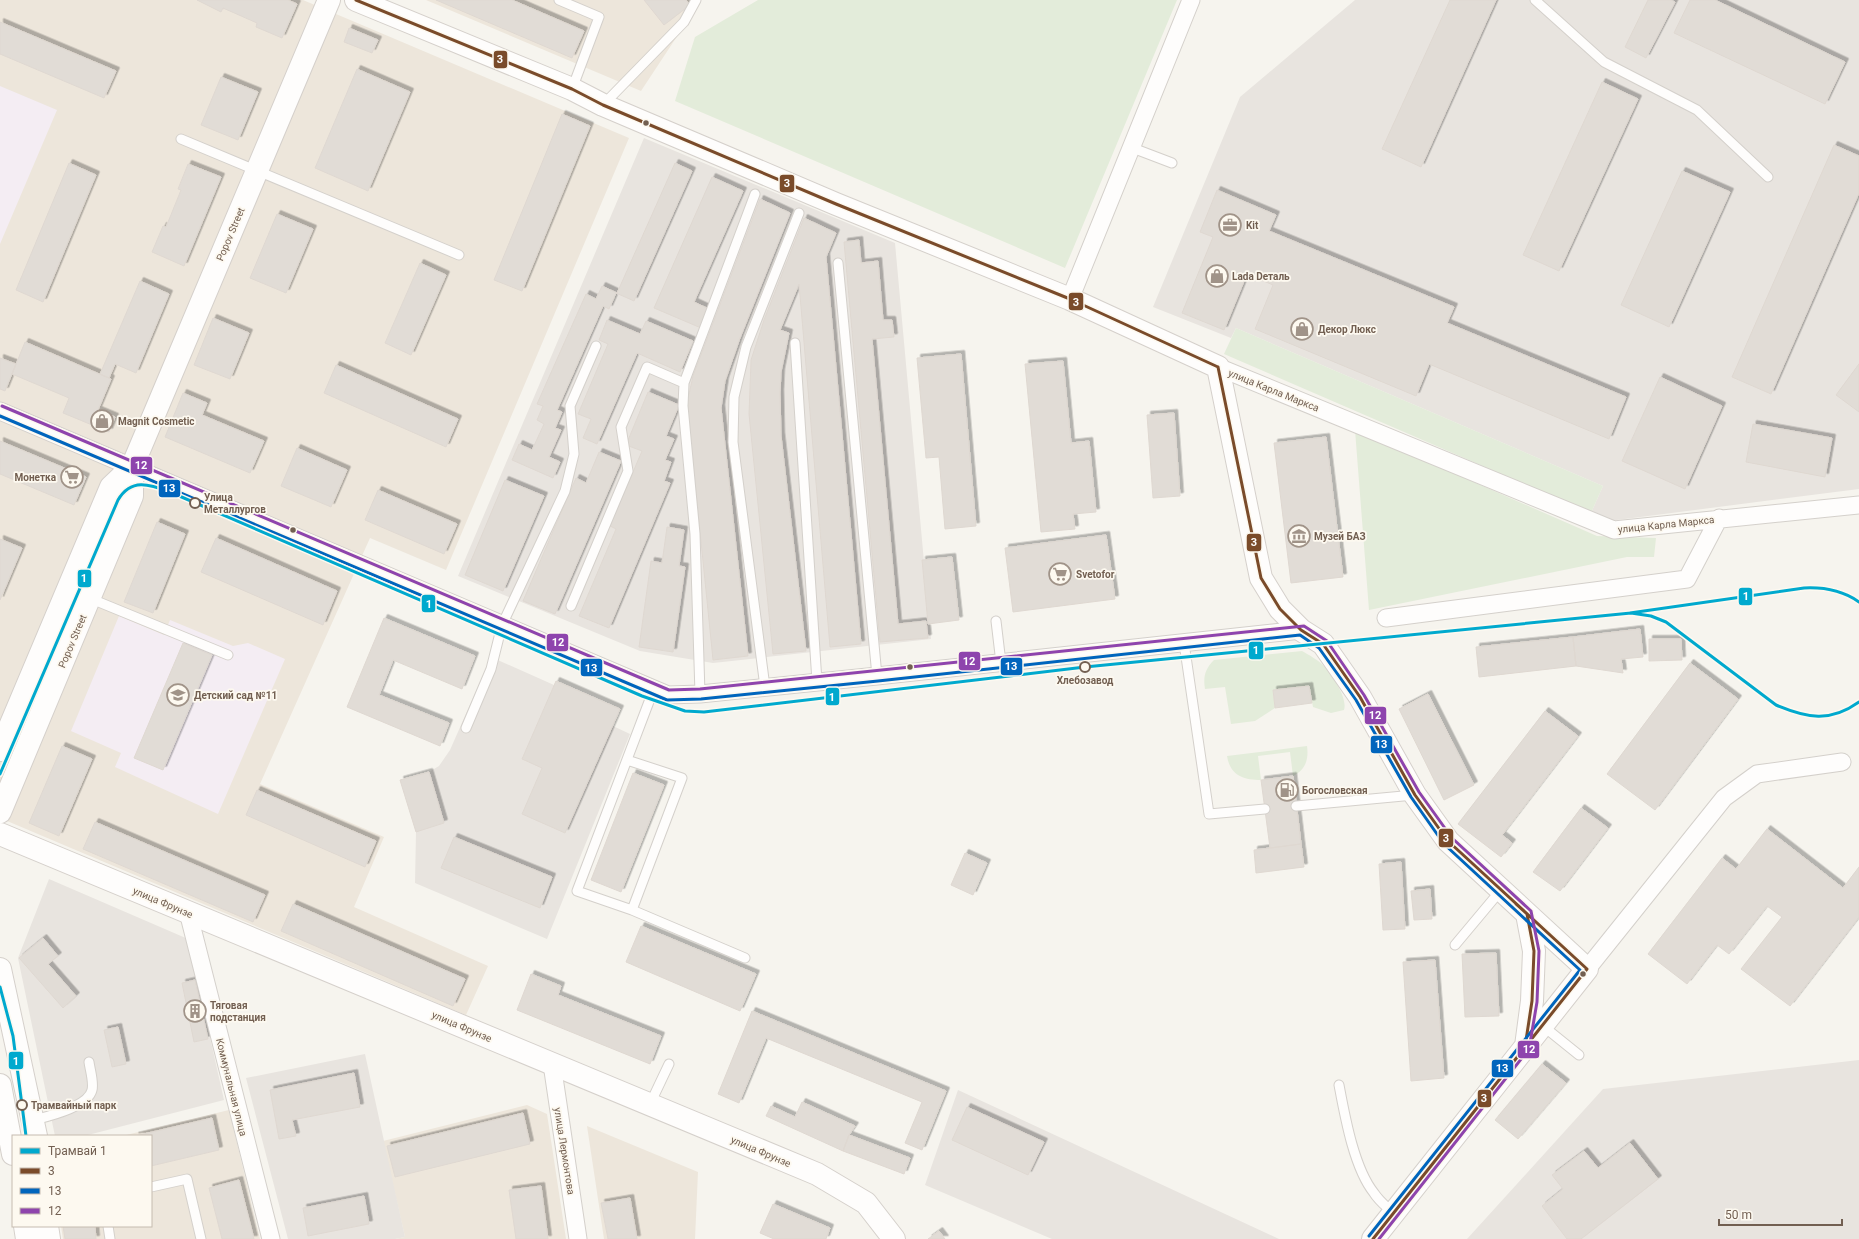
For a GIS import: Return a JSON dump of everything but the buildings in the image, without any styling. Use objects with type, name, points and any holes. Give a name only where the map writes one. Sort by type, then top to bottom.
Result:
[{"type":"street","name":"Popov Street","points":[[0,812],[132,496],[132,467],[329,0]]},
{"type":"street","name":"улица Карла Маркса","points":[[356,0],[572,89],[603,105],[836,204],[1070,299],[1218,367],[1614,530],[1719,518],[1859,505]]},
{"type":"street","points":[[1070,299],[1130,147],[1191,0]]},
{"type":"street","points":[[1218,367],[1261,578],[1280,609],[1301,630],[1323,644],[1360,697],[1415,795],[1448,841],[1587,970]]},
{"type":"street","points":[[0,411],[668,695],[700,694],[877,676],[1301,630]]},
{"type":"street","name":"Popov Street","points":[[0,750],[111,487],[132,467]]},
{"type":"street","points":[[1386,618],[1687,579],[1719,518]]},
{"type":"street","points":[[1373,1239],[1724,798],[1757,774],[1842,762]]},
{"type":"street","name":"улица Фрунзе","points":[[4,839],[188,912],[817,1174],[866,1203],[894,1239]]},
{"type":"street","name":"Коммунальная улица","points":[[188,912],[271,1239]]},
{"type":"street","points":[[1526,1047],[1532,1001],[1534,951],[1527,914]]},
{"type":"street","points":[[0,969],[35,1128],[4,1126]]},
{"type":"street","name":"улица Лермонтова","points":[[552,1064],[578,1239]]},
{"type":"street","points":[[0,1085],[4,1126],[12,1151]]},
{"type":"street","points":[[25,1227],[27,1239]]},
{"type":"street","points":[[47,1227],[49,1239]]},
{"type":"lane","points":[[559,0],[599,16],[572,89]]},
{"type":"lane","points":[[603,105],[684,22],[696,0]]},
{"type":"lane","points":[[1535,0],[1604,62],[1697,110],[1768,177]]},
{"type":"lane","points":[[181,139],[459,255]]},
{"type":"lane","points":[[1130,147],[1172,163]]},
{"type":"lane","points":[[700,694],[695,534],[683,406],[684,383],[755,194]]},
{"type":"lane","points":[[765,687],[733,442],[734,397],[746,347],[799,213]]},
{"type":"lane","points":[[838,263],[877,676]]},
{"type":"lane","points":[[795,343],[818,682]]},
{"type":"lane","points":[[466,728],[491,669],[502,625],[565,491],[574,454],[570,406],[596,346]]},
{"type":"lane","points":[[571,606],[628,471],[621,427],[647,367],[684,383]]},
{"type":"lane","points":[[89,598],[228,655]]},
{"type":"lane","points":[[996,621],[1001,663]]},
{"type":"lane","points":[[1184,643],[1209,814],[1265,809]]},
{"type":"lane","points":[[653,689],[577,891],[632,910],[744,958]]},
{"type":"lane","points":[[627,760],[682,778],[632,910]]},
{"type":"lane","points":[[1296,806],[1415,795]]},
{"type":"lane","points":[[1455,945],[1501,890]]},
{"type":"lane","points":[[1543,1026],[1579,1056]]},
{"type":"lane","points":[[35,1128],[51,1116],[79,1104],[88,1098],[92,1089],[89,1062]]},
{"type":"lane","points":[[650,1104],[669,1064]]},
{"type":"lane","points":[[1339,1085],[1349,1134],[1361,1168],[1373,1193],[1393,1213]]},
{"type":"lane","points":[[152,1187],[187,1179],[201,1239]]},
{"type":"lane","points":[[108,1227],[110,1239]]},
{"type":"shaded area","points":[[0,0],[303,0],[629,138],[446,570],[370,538],[260,784],[384,837],[354,907],[488,966],[466,1015],[0,818]]},
{"type":"shaded area","points":[[426,0],[701,0],[641,91]]},
{"type":"shaded area","points":[[1355,0],[1859,0],[1859,489],[1609,521],[1591,513],[1603,486],[1236,328],[1231,338],[1153,307],[1240,97]]},
{"type":"shaded area","points":[[0,86],[57,110],[0,244]]},
{"type":"shaded area","points":[[644,138],[895,243],[931,639],[713,663],[640,651],[458,576]]},
{"type":"shaded area","name":"Детский сад №11","points":[[119,616],[164,635],[170,620],[233,646],[248,643],[285,659],[218,814],[115,767],[121,753],[71,731]]},
{"type":"shaded area","points":[[491,657],[554,685],[556,681],[620,709],[613,726],[630,734],[547,939],[415,883],[416,832],[400,780],[429,772],[439,766],[450,750]]},
{"type":"shaded area","points":[[49,879],[188,939],[224,1100],[88,1135],[55,1135],[18,958]]},
{"type":"shaded area","points":[[365,1054],[405,1237],[395,1239],[288,1239],[246,1078]]},
{"type":"shaded area","points":[[1859,1060],[1859,1239],[1467,1239],[1603,1089]]},
{"type":"shaded area","points":[[958,1090],[1279,1239],[1052,1239],[925,1185]]},
{"type":"shaded area","points":[[527,1105],[547,1114],[566,1239],[395,1239],[405,1237],[383,1141]]},
{"type":"shaded area","points":[[229,1110],[260,1239],[63,1239],[61,1227],[152,1227],[152,1135],[126,1135]]},
{"type":"shaded area","points":[[587,1126],[698,1172],[695,1239],[604,1239]]},
{"type":"green space","points":[[758,0],[1177,0],[1065,268],[675,101],[695,37]]},
{"type":"green space","points":[[1236,328],[1603,486],[1591,513],[1224,354]]},
{"type":"green space","points":[[1355,430],[1597,536],[1656,538],[1654,557],[1627,557],[1369,610]]},
{"type":"green space","points":[[1302,651],[1321,663],[1331,675],[1344,699],[1344,710],[1331,713],[1313,707],[1309,686],[1273,690],[1275,708],[1255,721],[1231,724],[1225,687],[1205,689],[1205,673],[1214,660]]},
{"type":"green space","points":[[1307,746],[1307,760],[1301,771],[1293,776],[1290,752],[1258,756],[1261,780],[1249,779],[1238,775],[1231,768],[1227,756]]},
{"type":"tram line","name":"1","points":[[0,774],[118,500],[129,488],[141,485],[148,485],[170,492],[642,696],[685,711],[704,712],[1085,667],[1631,613],[1651,616],[1666,622],[1776,705],[1798,713],[1828,716],[1848,709],[1859,702]]},
{"type":"tram line","name":"1","points":[[1630,613],[1804,588],[1833,590],[1859,602]]},
{"type":"tram line","name":"1","points":[[0,987],[13,1036],[26,1135]]},
{"type":"transit line","name":"3","points":[[356,0],[572,89],[603,105],[836,204],[1070,299],[1218,367]]},
{"type":"transit line","name":"3","points":[[1218,367],[1261,578],[1280,609],[1301,630],[1323,644],[1360,697],[1415,795],[1448,841],[1587,969],[1373,1239]]},
{"type":"transit line","name":"12","points":[[2,406],[669,690],[700,689],[1304,626],[1327,641],[1364,695],[1419,792],[1452,838],[1531,911],[1539,951],[1537,1002],[1529,1049],[1379,1239]]},
{"type":"transit line","name":"13","points":[[0,416],[667,700],[701,699],[878,681],[1300,635],[1319,648],[1356,700],[1411,797],[1444,844],[1580,970],[1369,1236]]},
{"type":"transit line","name":"3","points":[[1516,904],[1527,914],[1534,951],[1532,1001],[1525,1047]]},
{"type":"place","name":"Kit","points":[[1230,225]]},
{"type":"place","name":"Lada Dеталь","points":[[1217,276]]},
{"type":"place","name":"Декор Люкс","points":[[1302,329]]},
{"type":"place","name":"Magnit Cosmetic","points":[[102,421]]},
{"type":"place","name":"Монетка","points":[[72,477]]},
{"type":"place","name":"Улица Металлургов","points":[[195,503]]},
{"type":"place","name":"Музей БАЗ","points":[[1299,536]]},
{"type":"place","name":"Svetofor","points":[[1060,574]]},
{"type":"place","name":"Хлебозавод","points":[[1085,667]]},
{"type":"place","name":"Детский сад №11","points":[[178,695]]},
{"type":"place","name":"Богословская","points":[[1287,790]]},
{"type":"place","name":"Тяговая подстанция","points":[[195,1011]]},
{"type":"place","name":"Трамвайный парк","points":[[22,1105]]}]
